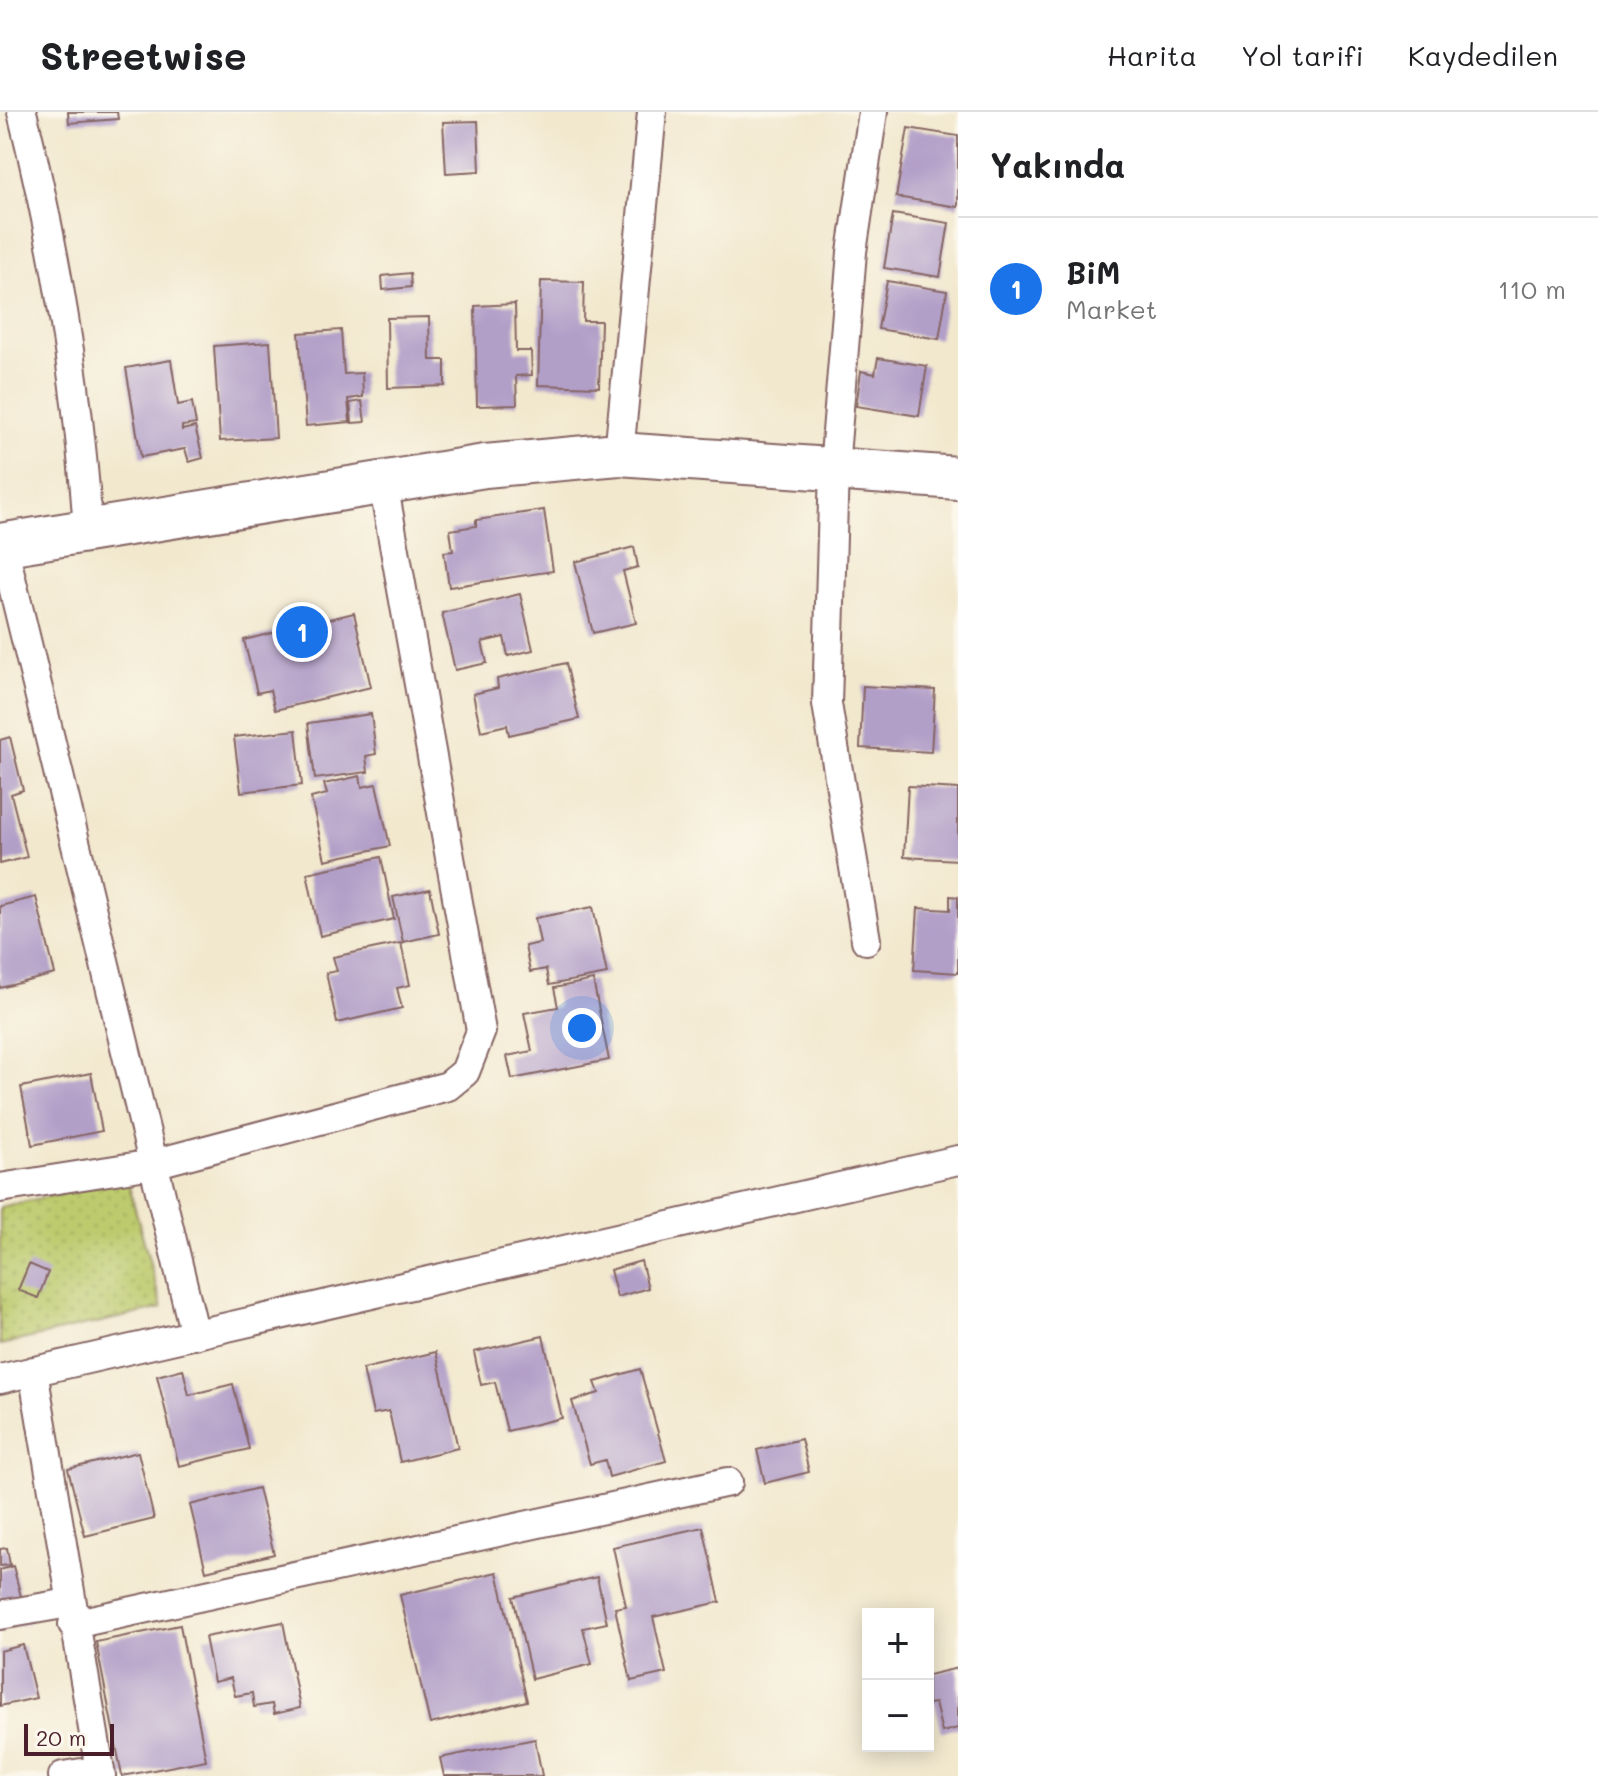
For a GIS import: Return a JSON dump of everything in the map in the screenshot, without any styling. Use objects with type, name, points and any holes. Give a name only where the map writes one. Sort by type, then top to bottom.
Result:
[{"type":"street","points":[[22,112],[53,246],[81,427],[88,531]]},
{"type":"street","points":[[619,454],[652,112]]},
{"type":"street","points":[[866,940],[827,704],[834,468],[852,252],[873,112]]},
{"type":"street","points":[[195,1335],[1,545],[485,466],[619,454],[958,478]]},
{"type":"street","points":[[0,1188],[153,1164],[448,1086],[465,1072],[481,1031],[383,483]]},
{"type":"street","points":[[0,1379],[958,1160]]},
{"type":"street","points":[[33,1371],[71,1613],[101,1773],[63,1776]]},
{"type":"street","points":[[0,1615],[71,1613],[728,1482]]},
{"type":"green space","points":[[127,1179],[162,1308],[0,1345],[0,1207]]},
{"type":"building","points":[[68,112],[117,112],[118,119],[69,123]]},
{"type":"building","points":[[478,121],[480,171],[446,173],[443,122]]},
{"type":"building","points":[[908,128],[958,136],[958,207],[896,197]]},
{"type":"building","points":[[893,214],[949,223],[940,277],[884,268]]},
{"type":"building","points":[[410,273],[411,287],[383,290],[382,276]]},
{"type":"building","points":[[541,281],[584,282],[583,321],[601,321],[599,387],[538,385]]},
{"type":"building","points":[[887,281],[947,291],[939,339],[878,329]]},
{"type":"building","points":[[515,304],[516,351],[531,351],[532,375],[516,376],[517,405],[477,406],[475,306]]},
{"type":"building","points":[[429,317],[430,360],[445,360],[445,386],[388,388],[387,318]]},
{"type":"building","points":[[341,330],[344,374],[362,373],[363,397],[348,399],[350,422],[306,426],[299,333]]},
{"type":"building","points":[[270,342],[276,438],[220,441],[214,346]]},
{"type":"building","points":[[878,358],[927,366],[919,416],[856,406],[861,371],[875,374]]},
{"type":"building","points":[[171,360],[178,405],[192,402],[196,424],[182,426],[182,430],[195,427],[203,458],[189,462],[185,449],[141,457],[126,368]]},
{"type":"building","points":[[362,401],[365,422],[352,423],[350,403]]},
{"type":"building","points":[[544,510],[553,571],[449,587],[444,552],[453,551],[450,530],[476,526],[476,520]]},
{"type":"building","points":[[634,547],[638,567],[623,571],[636,623],[593,633],[575,562]]},
{"type":"building","points":[[520,594],[533,650],[508,656],[504,637],[482,642],[487,663],[455,670],[442,613]]},
{"type":"building","points":[[354,613],[371,687],[275,710],[270,690],[257,693],[244,640]]},
{"type":"building","points":[[566,663],[579,719],[509,735],[507,725],[481,731],[473,694],[498,688],[497,679]]},
{"type":"building","points":[[863,686],[935,690],[931,752],[860,748]]},
{"type":"building","points":[[371,714],[376,754],[366,756],[368,772],[315,779],[308,723]]},
{"type":"building","points":[[296,730],[302,785],[241,792],[234,737]]},
{"type":"building","points":[[10,737],[23,790],[11,794],[27,857],[0,864],[0,740]]},
{"type":"building","points":[[360,776],[362,787],[376,784],[390,846],[325,860],[311,798],[327,794],[324,784]]},
{"type":"building","points":[[908,786],[958,789],[958,860],[904,857]]},
{"type":"building","points":[[381,857],[394,919],[320,936],[307,873]]},
{"type":"building","points":[[430,889],[439,934],[403,942],[393,897]]},
{"type":"building","points":[[950,896],[958,897],[958,973],[914,970],[918,908],[950,910]]},
{"type":"building","points":[[36,897],[55,974],[0,988],[0,906]]},
{"type":"building","points":[[593,907],[607,974],[549,985],[546,969],[530,972],[525,946],[540,943],[535,918]]},
{"type":"building","points":[[401,943],[410,985],[397,988],[402,1008],[337,1023],[326,973],[337,971],[333,957]]},
{"type":"building","points":[[593,980],[609,1060],[512,1079],[507,1056],[532,1051],[524,1013],[558,1007],[554,988]]},
{"type":"building","points":[[91,1073],[102,1131],[32,1145],[21,1087]]},
{"type":"building","points":[[641,1261],[648,1288],[617,1297],[610,1270]]},
{"type":"building","points":[[29,1264],[48,1272],[38,1298],[18,1290]]},
{"type":"building","points":[[543,1336],[562,1418],[507,1431],[495,1382],[481,1385],[474,1352]]},
{"type":"building","points":[[436,1352],[458,1448],[400,1462],[389,1411],[373,1414],[363,1369]]},
{"type":"building","points":[[183,1369],[189,1395],[233,1384],[249,1449],[179,1466],[157,1376]]},
{"type":"building","points":[[640,1369],[666,1461],[609,1477],[605,1460],[590,1464],[572,1401],[599,1393],[595,1382]]},
{"type":"building","points":[[801,1439],[809,1472],[765,1483],[757,1450]]},
{"type":"building","points":[[138,1452],[154,1519],[85,1536],[68,1469]]},
{"type":"building","points":[[258,1488],[274,1554],[206,1571],[190,1505]]},
{"type":"building","points":[[703,1527],[720,1602],[653,1617],[666,1673],[631,1681],[615,1608],[626,1606],[613,1547]]},
{"type":"building","points":[[7,1548],[10,1565],[0,1566],[0,1549]]},
{"type":"building","points":[[13,1566],[28,1623],[0,1630],[0,1570]]},
{"type":"building","points":[[497,1572],[527,1701],[430,1724],[400,1595]]},
{"type":"building","points":[[597,1577],[607,1623],[583,1628],[592,1664],[532,1679],[513,1597]]},
{"type":"building","points":[[283,1622],[300,1708],[274,1714],[272,1704],[254,1707],[252,1693],[235,1696],[231,1678],[214,1682],[205,1637]]},
{"type":"building","points":[[180,1625],[206,1760],[122,1776],[96,1642]]},
{"type":"building","points":[[23,1645],[36,1698],[0,1706],[0,1651]]},
{"type":"building","points":[[958,1668],[958,1728],[942,1732],[934,1703],[934,1674]]},
{"type":"building","points":[[535,1739],[542,1776],[444,1776],[440,1758]]},
{"type":"place","name":"BiM","points":[[302,632]]}]
